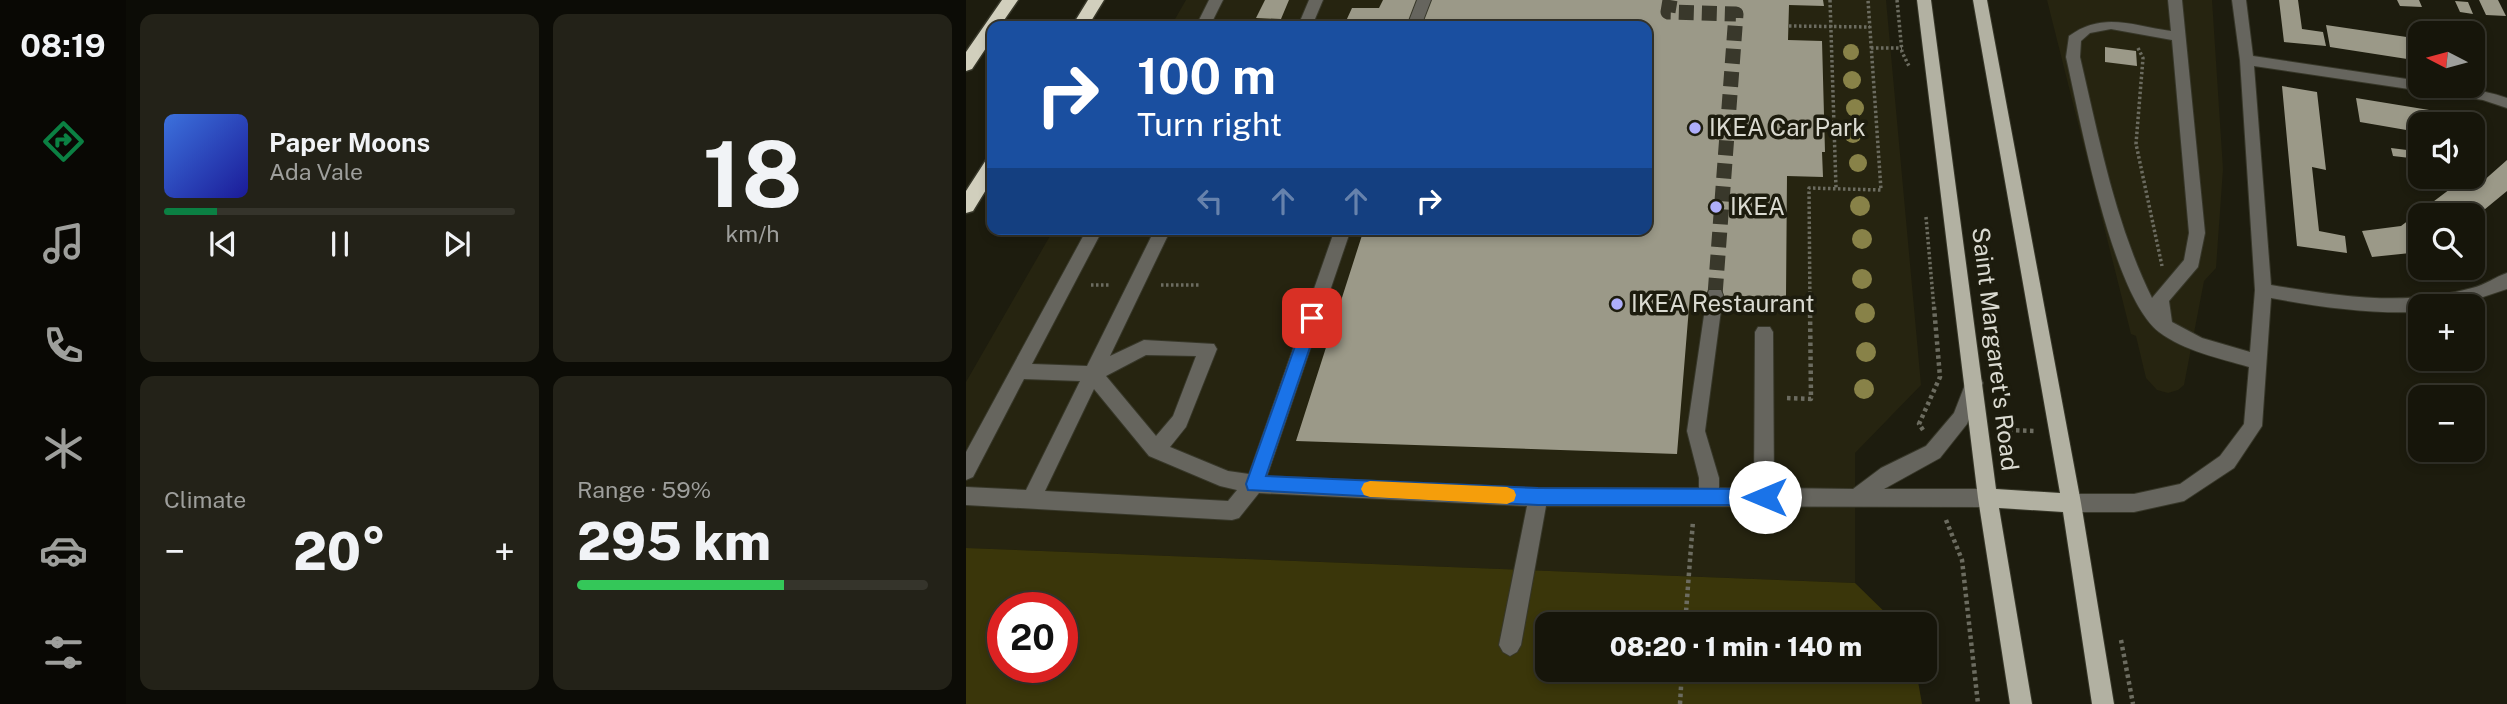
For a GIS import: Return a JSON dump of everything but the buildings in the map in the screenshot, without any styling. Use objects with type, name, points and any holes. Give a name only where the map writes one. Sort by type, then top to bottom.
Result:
[{"type":"highway","points":[[996,21],[1010,0]]},
{"type":"highway","points":[[1010,21],[1025,0]]},
{"type":"highway","points":[[1083,21],[1096,0]]},
{"type":"highway","points":[[966,65],[987,34]]},
{"type":"highway","points":[[966,83],[987,53]]},
{"type":"highway","points":[[966,206],[987,173]]},
{"type":"main road","name":"Saint Margaret's Road","points":[[1924,0],[1988,498],[2021,704]]},
{"type":"main road","name":"Saint Margaret's Road","points":[[1980,0],[2071,503],[2103,704]]},
{"type":"main road","points":[[1988,498],[2071,503]]},
{"type":"street","points":[[1206,21],[1216,0]]},
{"type":"street","points":[[1307,21],[1317,0]]},
{"type":"street","points":[[1416,21],[1423,0]]},
{"type":"street","points":[[2164,326],[2160,299],[2192,262],[2197,248],[2175,0]]},
{"type":"street","points":[[2071,503],[2134,503],[2184,492],[2227,462],[2253,426],[2263,290],[2247,60],[2239,0]]},
{"type":"street","points":[[2179,37],[2134,27],[2094,26],[2082,31],[2071,47],[2129,271],[2152,315],[2164,326],[2184,337],[2258,362]]},
{"type":"street","points":[[2247,60],[2484,95],[2507,103]]},
{"type":"street","points":[[966,471],[1092,235]]},
{"type":"street","points":[[1031,500],[1160,235]]},
{"type":"street","points":[[966,496],[1232,511],[1255,484],[1341,235]]},
{"type":"street","points":[[2263,290],[2393,308],[2435,304],[2469,296],[2502,285],[2507,280]]},
{"type":"street","points":[[1702,497],[1709,478],[1696,431],[1714,295]]},
{"type":"street","points":[[1764,332],[1765,497]]},
{"type":"street","points":[[1020,371],[1093,374],[1144,347],[1208,349],[1180,421],[1156,450]]},
{"type":"street","points":[[1093,374],[1156,450],[1227,480],[1255,484],[1538,497],[1988,498]]},
{"type":"street","points":[[1859,496],[1888,474],[1936,448],[1961,418],[1974,383]]},
{"type":"street","points":[[1510,645],[1538,497]]},
{"type":"path","points":[[1830,0],[1836,188]]},
{"type":"path","points":[[1765,397],[1811,399],[1809,188],[1881,190],[1868,0]]},
{"type":"path","points":[[1897,0],[1902,48],[1910,69]]},
{"type":"path","points":[[1788,26],[1870,27]]},
{"type":"path","points":[[2134,27],[2133,37],[2143,58],[2136,144],[2162,268],[2137,287]]},
{"type":"path","points":[[1871,48],[1902,48]]},
{"type":"path","points":[[1925,213],[1940,377],[1919,424],[1936,448]]},
{"type":"path","points":[[2008,444],[2006,430],[2058,432]]},
{"type":"path","points":[[1687,612],[1702,497]]},
{"type":"path","points":[[1944,498],[1946,521],[1962,560],[1978,704]]},
{"type":"path","points":[[1680,704],[1681,682]]},
{"type":"shaded area","points":[[1186,0],[1886,0],[1921,385],[1855,453],[1855,583],[966,548],[966,382],[1051,235],[1652,235],[1652,21],[1174,21]]},
{"type":"shaded area","points":[[2047,0],[2212,0],[2223,169],[2216,268],[2204,281],[2184,385],[2178,390],[2168,393],[2157,390],[2146,378],[2136,336],[2131,334]]},
{"type":"shaded area","points":[[966,548],[1855,583],[1885,612],[1535,612],[1535,682],[1918,682],[1922,704],[966,704]]},
{"type":"tunnel","points":[[1670,0],[1668,12],[1736,14],[1715,295]]},
{"type":"slow traffic","points":[[1370,489],[1507,495]]},
{"type":"place","name":"IKEA Car Park","points":[[1695,128]]},
{"type":"place","name":"IKEA","points":[[1716,207]]},
{"type":"place","name":"IKEA Restaurant","points":[[1617,304]]},
{"type":"route","points":[[1312,318],[1255,484],[1538,497],[1765,497]]}]
